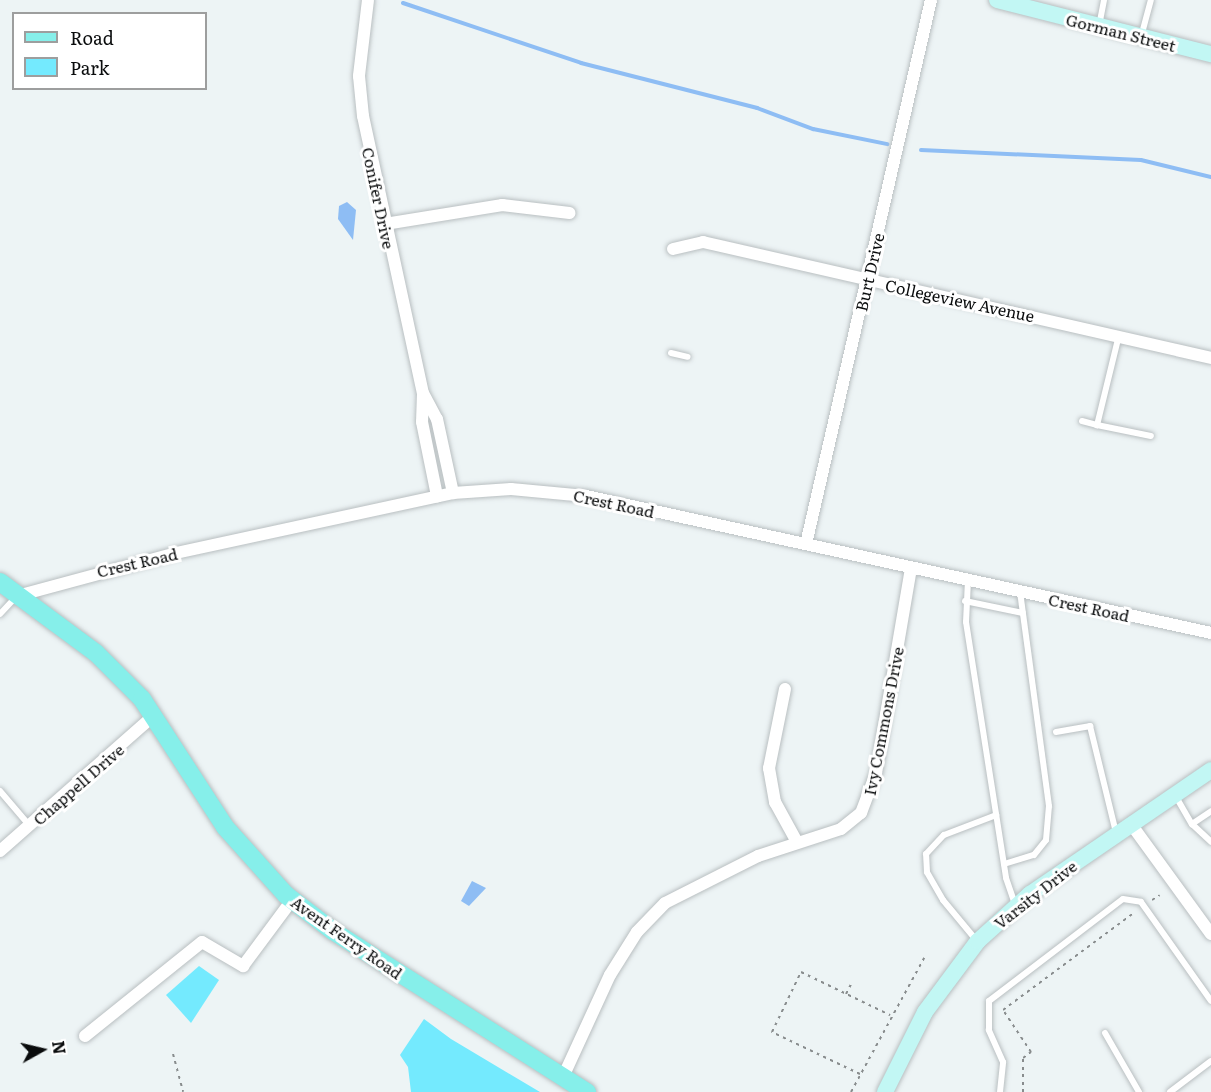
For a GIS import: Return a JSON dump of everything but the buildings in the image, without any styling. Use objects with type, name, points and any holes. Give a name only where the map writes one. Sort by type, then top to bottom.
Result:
[{"type":"main road","name":"Avent Ferry Road","points":[[0,582],[96,653],[154,715],[225,827],[292,900],[587,1092]]},
{"type":"street","name":"Conifer Drive","points":[[368,0],[360,96],[385,224],[423,393],[422,422],[437,496]]},
{"type":"street","name":"Burt Drive","points":[[806,544],[931,0]]},
{"type":"street","name":"Gorman Street","points":[[997,0],[1211,54]]},
{"type":"street","points":[[385,224],[502,205],[570,213]]},
{"type":"street","name":"Collegeview Avenue","points":[[673,249],[703,242],[1119,334],[1211,357]]},
{"type":"street","name":"Conifer Drive","points":[[423,393],[437,419],[453,493]]},
{"type":"street","name":"Crest Road","points":[[17,596],[111,567],[437,496],[453,493],[545,490],[806,544],[1211,633]]},
{"type":"street","name":"Ivy Commons Drive","points":[[563,1077],[610,975],[653,914],[701,880],[797,842],[849,825],[867,803],[911,568]]},
{"type":"street","points":[[785,689],[769,768],[775,802],[797,842]]},
{"type":"street","name":"Chappell Drive","points":[[0,850],[154,715]]},
{"type":"street","name":"Varsity Drive","points":[[885,1092],[924,1012],[978,942],[1016,906],[1116,834],[1211,770]]},
{"type":"street","points":[[1131,824],[1211,934]]},
{"type":"street","points":[[84,1036],[202,942],[243,966],[292,900]]},
{"type":"lane","points":[[1099,26],[1104,0]]},
{"type":"lane","points":[[1141,37],[1151,2]]},
{"type":"lane","points":[[1097,425],[1119,334]]},
{"type":"lane","points":[[672,353],[688,357]]},
{"type":"lane","points":[[1082,421],[1151,436]]},
{"type":"lane","points":[[968,580],[965,601],[996,815],[1004,864],[1016,906]]},
{"type":"lane","points":[[1004,864],[1034,855],[1046,840],[1049,806],[1020,591]]},
{"type":"lane","points":[[0,614],[17,596]]},
{"type":"lane","points":[[965,601],[1023,613]]},
{"type":"lane","points":[[1056,732],[1090,726],[1116,834]]},
{"type":"lane","points":[[0,791],[30,826]]},
{"type":"lane","points":[[1175,794],[1192,824],[1211,842]]},
{"type":"lane","points":[[1192,824],[1211,811]]},
{"type":"lane","points":[[978,942],[944,900],[927,872],[926,854],[944,835],[996,815]]},
{"type":"lane","points":[[1000,1092],[1003,1062],[985,1012],[992,998],[1119,901],[1132,898],[1144,906],[1211,1001]]},
{"type":"lane","points":[[1105,1033],[1139,1092]]},
{"type":"lane","points":[[1170,1092],[1211,1061]]},
{"type":"path","points":[[1023,1092],[1023,1058],[1031,1052],[1003,1009],[1160,895]]},
{"type":"path","points":[[851,1092],[890,1015],[924,958]]},
{"type":"path","points":[[860,1074],[772,1032],[801,972],[890,1015]]},
{"type":"path","points":[[846,994],[851,984]]},
{"type":"path","points":[[173,1054],[183,1092]]},
{"type":"green space","points":[[199,966],[219,980],[191,1023],[166,995]]},
{"type":"green space","points":[[424,1019],[451,1039],[540,1092],[411,1092],[408,1067],[400,1055]]},
{"type":"shaded area","points":[[347,202],[356,210],[353,240],[338,219],[339,206]]},
{"type":"shaded area","points":[[472,881],[486,888],[469,906],[461,901]]},
{"type":"waterway","points":[[403,3],[581,63],[757,108],[813,129],[887,144]]},
{"type":"waterway","points":[[921,150],[1141,160],[1211,177]]}]
